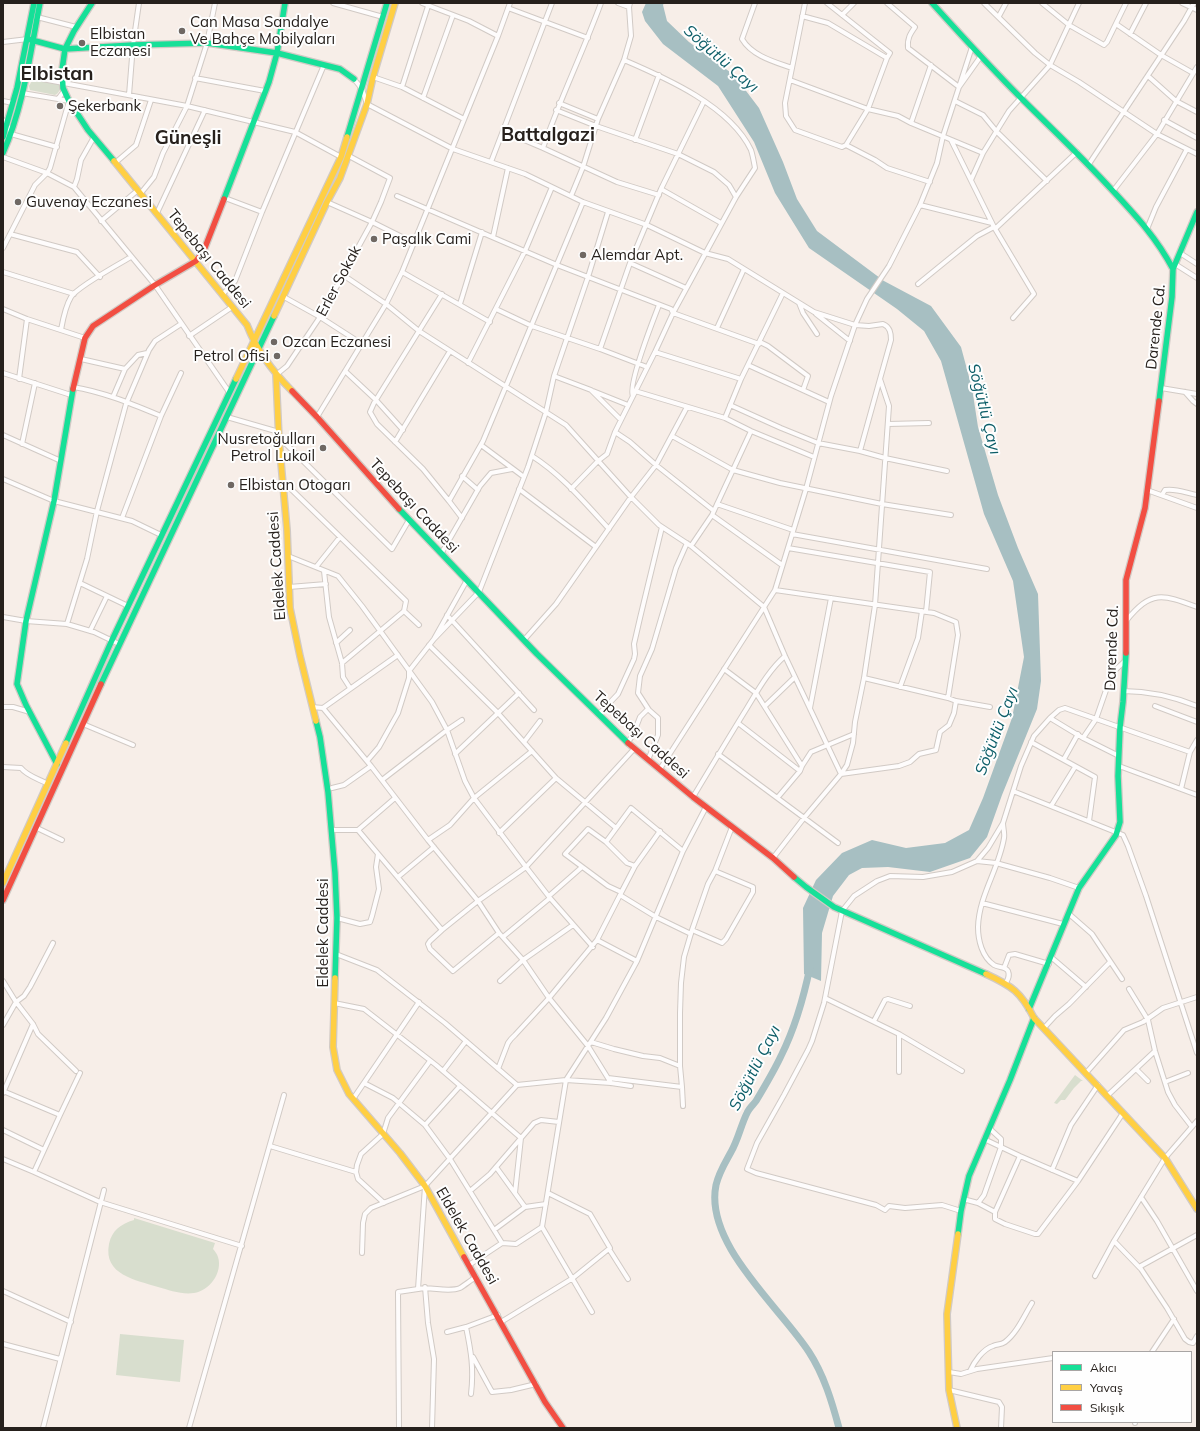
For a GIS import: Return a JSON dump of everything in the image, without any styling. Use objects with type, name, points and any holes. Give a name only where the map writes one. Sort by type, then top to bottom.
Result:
[{"type":"street","points":[[3,153],[11,134],[26,76],[34,3]]},
{"type":"street","points":[[3,137],[5,122],[13,104],[40,3]]},
{"type":"street","name":"Tepebaşı Caddesi","points":[[92,3],[76,27],[65,49],[62,82],[69,101],[94,137],[247,325],[253,341],[276,375],[317,417],[409,520],[524,640],[634,749],[660,769],[693,798],[773,858],[806,887],[834,907],[1006,983],[1027,1003],[1034,1018]]},
{"type":"street","points":[[129,95],[132,45],[139,3]]},
{"type":"street","points":[[100,220],[139,192],[154,177],[163,153],[187,106],[207,43],[215,3]]},
{"type":"street","points":[[57,764],[17,684],[26,621],[54,502],[71,395],[85,338],[93,326],[155,285],[196,261],[204,250],[265,91],[270,82],[285,3]]},
{"type":"street","points":[[333,3],[383,17]]},
{"type":"street","points":[[3,883],[112,640],[341,157],[388,3]]},
{"type":"street","points":[[3,900],[119,644],[168,544],[327,202],[340,178],[367,104],[373,77],[395,3]]},
{"type":"street","points":[[422,3],[428,4],[469,21],[498,36]]},
{"type":"street","points":[[317,417],[386,304],[402,272],[453,149],[510,3]]},
{"type":"street","points":[[491,162],[552,3]]},
{"type":"street","points":[[543,148],[556,110],[588,38],[601,3]]},
{"type":"street","points":[[571,196],[583,166],[598,119],[624,60],[631,36],[629,5],[618,3]]},
{"type":"street","points":[[755,3],[742,39],[746,45],[755,52],[792,68]]},
{"type":"street","points":[[827,3],[890,53],[868,109],[846,145]]},
{"type":"street","points":[[842,15],[854,3]]},
{"type":"street","points":[[887,3],[915,27],[909,36],[907,42],[908,48],[959,87]]},
{"type":"street","points":[[932,3],[1021,98],[1077,152],[1113,191],[1147,229],[1174,267],[1197,278]]},
{"type":"street","points":[[984,3],[999,16],[1035,53],[1050,65],[1079,82],[1156,134],[1197,154]]},
{"type":"street","points":[[999,16],[1006,3]]},
{"type":"street","points":[[1042,3],[1069,24],[1104,45],[1126,3]]},
{"type":"street","points":[[971,180],[983,153],[998,132],[1009,111],[1050,65],[1079,3]]},
{"type":"street","points":[[1130,34],[1146,3]]},
{"type":"street","points":[[1182,3],[1193,5],[1197,10]]},
{"type":"street","points":[[402,87],[428,4]]},
{"type":"street","points":[[803,4],[785,102],[786,116],[795,130],[842,147],[846,145],[887,168],[930,182]]},
{"type":"street","points":[[1088,164],[1148,76],[1193,5]]},
{"type":"street","points":[[508,8],[588,38]]},
{"type":"street","points":[[423,98],[453,15]]},
{"type":"street","points":[[802,16],[828,23],[887,58]]},
{"type":"street","points":[[37,17],[76,27]]},
{"type":"street","points":[[1113,191],[1156,134],[1196,69],[1161,55],[1116,24]]},
{"type":"street","points":[[3,42],[30,40],[65,49],[207,43],[277,51],[340,69],[354,79],[362,89],[367,104],[453,149],[525,174],[583,202],[647,225],[705,253],[728,259],[814,312],[850,341]]},
{"type":"street","points":[[660,769],[775,590],[806,489],[829,402],[855,325],[867,299],[889,266],[930,182],[937,163],[943,136],[972,47]]},
{"type":"street","points":[[959,87],[981,56]]},
{"type":"street","points":[[572,489],[607,454],[615,432],[655,352],[673,312],[721,223],[755,168],[752,152],[743,136],[710,104],[659,75],[624,60]]},
{"type":"street","points":[[222,294],[235,281],[262,212],[324,65]]},
{"type":"street","points":[[911,123],[931,65]]},
{"type":"street","points":[[635,140],[659,75]]},
{"type":"street","points":[[26,76],[187,106],[295,132],[341,157]]},
{"type":"street","points":[[1148,76],[1176,101],[1197,112]]},
{"type":"street","points":[[373,77],[402,87],[464,119]]},
{"type":"street","points":[[195,78],[265,91]]},
{"type":"street","points":[[790,80],[868,109],[898,116],[911,123],[983,153]]},
{"type":"street","points":[[58,99],[64,90]]},
{"type":"street","points":[[3,248],[35,186],[50,168],[69,101],[22,93]]},
{"type":"street","points":[[115,163],[136,145],[142,122],[151,100]]},
{"type":"street","points":[[3,101],[13,104]]},
{"type":"street","points":[[600,349],[630,263],[661,189],[704,101]]},
{"type":"street","points":[[955,101],[983,115],[1047,181]]},
{"type":"street","points":[[560,103],[598,119]]},
{"type":"street","points":[[157,213],[205,110]]},
{"type":"street","points":[[556,110],[596,126],[678,154],[714,172],[729,185],[736,197]]},
{"type":"street","points":[[1164,120],[1197,138]]},
{"type":"street","points":[[5,122],[11,134],[57,147]]},
{"type":"street","points":[[503,131],[617,182],[659,195]]},
{"type":"street","points":[[74,188],[81,160],[94,137]]},
{"type":"street","points":[[951,140],[994,226],[1034,294],[1013,318]]},
{"type":"street","points":[[1147,229],[1156,207],[1186,149]]},
{"type":"street","points":[[918,284],[977,236],[994,226],[1047,181],[1077,152]]},
{"type":"street","name":"Erler Sokak","points":[[276,375],[287,366],[320,317],[372,222],[390,178],[349,156]]},
{"type":"street","points":[[3,157],[47,173],[74,188],[155,285],[229,392]]},
{"type":"street","points":[[494,238],[508,168]]},
{"type":"street","points":[[468,363],[525,251],[552,187]]},
{"type":"street","points":[[661,189],[721,223]]},
{"type":"street","points":[[397,196],[557,265],[659,304],[673,312],[768,346],[808,376],[803,390]]},
{"type":"street","points":[[225,198],[262,212]]},
{"type":"street","points":[[327,202],[414,243]]},
{"type":"street","points":[[449,501],[481,445],[583,202]]},
{"type":"street","points":[[920,205],[994,226]]},
{"type":"street","points":[[434,639],[478,592],[532,456],[546,412],[554,376],[588,277],[608,212]]},
{"type":"street","points":[[1174,267],[1197,212]]},
{"type":"street","points":[[460,304],[482,232]]},
{"type":"street","points":[[10,234],[77,252],[100,276]]},
{"type":"street","points":[[1180,253],[1197,264]]},
{"type":"street","points":[[61,330],[64,315],[72,296],[81,288],[131,257]]},
{"type":"street","points":[[630,263],[686,288]]},
{"type":"street","name":"Darende Cd.","points":[[1030,1009],[1049,964],[1063,924],[1079,888],[1116,835],[1120,822],[1118,776],[1125,661],[1126,580],[1145,508],[1172,297],[1174,267]]},
{"type":"street","points":[[717,328],[744,269]]},
{"type":"street","points":[[3,272],[74,294]]},
{"type":"street","points":[[402,272],[490,322]]},
{"type":"street","points":[[343,275],[386,304],[419,331],[566,425],[598,462],[662,527],[691,546],[764,607],[785,656],[842,774]]},
{"type":"street","points":[[725,418],[741,380],[783,293]]},
{"type":"street","points":[[442,294],[370,412],[377,424],[423,469],[462,518]]},
{"type":"street","points":[[284,297],[320,317],[362,344]]},
{"type":"street","points":[[799,303],[803,313],[817,334]]},
{"type":"street","points":[[633,396],[631,391],[638,364],[659,304]]},
{"type":"street","points":[[189,336],[232,307]]},
{"type":"street","points":[[3,309],[85,338]]},
{"type":"street","points":[[496,309],[532,326],[647,367]]},
{"type":"street","points":[[814,312],[855,325],[869,326],[883,324],[890,330],[891,340],[860,451]]},
{"type":"street","points":[[19,378],[27,318]]},
{"type":"street","points":[[67,624],[87,559],[97,511],[127,402],[147,353],[155,341],[181,324]]},
{"type":"street","points":[[396,442],[450,351]]},
{"type":"street","points":[[655,352],[741,380]]},
{"type":"street","points":[[113,397],[125,369],[138,355],[147,353]]},
{"type":"street","points":[[81,359],[125,369]]},
{"type":"street","points":[[748,365],[829,402]]},
{"type":"street","points":[[345,371],[376,400],[403,430]]},
{"type":"street","points":[[3,373],[71,395]]},
{"type":"street","points":[[122,518],[161,416],[181,373]]},
{"type":"street","name":"Eldelek Caddesi","points":[[276,375],[279,440],[287,530],[290,608],[320,737],[328,792],[337,918],[333,1047],[337,1070],[349,1094],[425,1186],[545,1402],[563,1428]]},
{"type":"street","points":[[554,376],[628,405]]},
{"type":"street","points":[[773,858],[804,818],[842,774],[847,765],[853,743],[875,605],[884,458],[889,406],[880,379]]},
{"type":"street","points":[[22,444],[35,383]]},
{"type":"street","points":[[73,387],[113,397],[161,416]]},
{"type":"street","points":[[1161,388],[1197,394]]},
{"type":"street","points":[[591,390],[621,420]]},
{"type":"street","points":[[635,391],[725,418],[751,431],[814,457]]},
{"type":"street","points":[[1185,392],[1197,404]]},
{"type":"street","points":[[730,405],[818,443],[948,471]]},
{"type":"street","points":[[524,640],[556,604],[631,497],[656,466],[687,407]]},
{"type":"street","points":[[227,417],[279,432]]},
{"type":"street","points":[[888,424],[929,423]]},
{"type":"street","points":[[691,546],[713,513],[751,431]]},
{"type":"street","points":[[615,432],[630,442],[656,466],[713,513],[782,566]]},
{"type":"street","points":[[3,435],[61,461]]},
{"type":"street","points":[[672,436],[733,470],[806,489],[882,504],[951,515]]},
{"type":"street","points":[[279,440],[287,445],[392,549],[409,520]]},
{"type":"street","points":[[481,445],[524,477]]},
{"type":"street","points":[[532,456],[547,466],[572,489],[609,529]]},
{"type":"street","points":[[441,554],[478,490],[490,473],[512,469]]},
{"type":"street","points":[[462,476],[478,490]]},
{"type":"street","points":[[3,479],[54,502],[97,511],[132,521],[161,535]]},
{"type":"street","points":[[283,484],[292,490],[406,602],[404,611],[342,663]]},
{"type":"street","points":[[519,489],[596,548]]},
{"type":"street","points":[[1147,490],[1197,508]]},
{"type":"street","points":[[1162,495],[1165,490],[1177,490],[1197,495]]},
{"type":"street","points":[[717,504],[793,532],[878,550],[987,568]]},
{"type":"street","points":[[599,714],[618,694],[634,660],[634,644],[662,527]]},
{"type":"street","points":[[316,567],[340,537]]},
{"type":"street","points":[[648,760],[655,745],[658,718],[648,709],[638,693],[640,676],[652,649],[676,568],[687,544]]},
{"type":"street","points":[[788,548],[930,572],[924,612],[918,638],[900,687]]},
{"type":"street","points":[[288,556],[338,576],[362,606],[432,702],[447,730],[465,781],[474,798],[499,833],[549,897],[593,947]]},
{"type":"street","points":[[324,571],[329,617],[342,663],[343,677],[350,688]]},
{"type":"street","points":[[367,761],[379,747],[398,713],[409,678],[409,671],[434,639],[467,580]]},
{"type":"street","points":[[80,583],[128,606]]},
{"type":"street","points":[[289,587],[326,584]]},
{"type":"street","points":[[775,590],[934,613],[956,622],[958,635],[948,698]]},
{"type":"street","points":[[90,631],[106,596]]},
{"type":"street","points":[[1126,621],[1142,604],[1150,599],[1172,597],[1197,607]]},
{"type":"street","points":[[810,708],[831,598]]},
{"type":"street","points":[[404,611],[419,625]]},
{"type":"street","points":[[447,615],[534,710]]},
{"type":"street","points":[[3,617],[26,621],[67,624],[90,631],[119,644]]},
{"type":"street","points":[[336,643],[350,630]]},
{"type":"street","points":[[430,645],[497,712],[556,778],[616,828]]},
{"type":"street","points":[[312,707],[323,708],[398,655]]},
{"type":"street","points":[[693,798],[718,754],[756,693],[775,664],[785,656]]},
{"type":"street","points":[[1083,738],[1096,719],[1112,673],[1125,661]]},
{"type":"street","points":[[724,669],[756,693],[802,766]]},
{"type":"street","points":[[765,706],[795,677]]},
{"type":"street","points":[[864,678],[956,701],[990,707]]},
{"type":"street","points":[[1123,691],[1142,691],[1166,695],[1197,706]]},
{"type":"street","points":[[455,754],[518,693]]},
{"type":"street","points":[[842,774],[899,766],[910,762],[919,754],[936,750],[940,732],[949,725],[954,713],[956,701]]},
{"type":"street","points":[[1155,706],[1197,722]]},
{"type":"street","points":[[3,707],[12,707],[30,712]]},
{"type":"street","points":[[323,708],[478,901],[499,933],[523,960],[549,998],[588,1046],[610,1081],[631,1086]]},
{"type":"street","points":[[960,1211],[942,1205],[905,1208],[889,1206],[885,1210],[876,1205],[756,1173],[747,1169],[757,1143],[808,1050],[825,998],[842,911],[854,896],[877,881],[890,876],[923,877],[952,872],[977,860],[988,848],[1003,823],[1031,742],[1039,730],[1059,710],[1065,708],[1190,752]]},
{"type":"street","points":[[628,742],[633,735],[640,717],[648,709]]},
{"type":"street","points":[[1050,718],[1083,738],[1119,756]]},
{"type":"street","points":[[382,780],[462,720]]},
{"type":"street","points":[[524,742],[540,721]]},
{"type":"street","points":[[738,723],[800,771]]},
{"type":"street","points":[[83,724],[133,745]]},
{"type":"street","points":[[778,797],[800,771],[811,752],[827,744],[854,734]]},
{"type":"street","points":[[1064,759],[1078,734]]},
{"type":"street","points":[[1181,789],[1190,752],[1197,740]]},
{"type":"street","points":[[1031,742],[1095,777],[1089,821]]},
{"type":"street","points":[[499,933],[453,971],[430,949],[428,944],[430,940],[478,901],[526,867],[634,749]]},
{"type":"street","points":[[428,840],[450,825],[474,798],[532,751]]},
{"type":"street","points":[[718,754],[778,797],[838,843]]},
{"type":"street","points":[[332,788],[344,785],[371,766]]},
{"type":"street","points":[[1119,766],[1197,794]]},
{"type":"street","points":[[3,767],[20,768],[24,772],[48,784]]},
{"type":"street","points":[[1051,806],[1075,767]]},
{"type":"street","points":[[499,833],[556,778]]},
{"type":"street","points":[[1013,791],[1123,835],[1197,1053]]},
{"type":"street","points":[[331,830],[358,830],[395,798]]},
{"type":"street","points":[[592,1312],[542,1227],[566,1080],[606,1018],[637,962],[683,851],[706,807]]},
{"type":"street","points":[[606,842],[631,808],[660,830],[683,851]]},
{"type":"street","points":[[1003,823],[1004,838],[982,902],[978,926],[979,940],[982,950],[992,963],[996,966],[1004,968],[1008,972],[1009,976],[1006,983]]},
{"type":"street","points":[[683,1106],[680,1066],[680,1013],[684,957],[708,884],[715,871],[732,827]]},
{"type":"street","points":[[36,828],[62,840]]},
{"type":"street","points":[[635,866],[627,863],[606,842],[588,829],[565,854],[608,886],[656,917],[722,943],[726,939],[753,892],[753,887],[715,871]]},
{"type":"street","points":[[358,830],[442,930]]},
{"type":"street","points":[[498,1069],[510,1039],[549,998],[593,947],[635,866],[660,830]]},
{"type":"street","points":[[398,877],[434,847]]},
{"type":"street","points":[[337,918],[360,924],[370,922],[379,889],[376,867],[378,854]]},
{"type":"street","points":[[977,860],[996,863],[1050,878],[1079,888]]},
{"type":"street","points":[[503,937],[582,867]]},
{"type":"street","points":[[982,902],[1063,924]]},
{"type":"street","points":[[1068,913],[1092,934],[1122,979]]},
{"type":"street","points":[[500,981],[523,960],[573,925]]},
{"type":"street","points":[[597,940],[637,962]]},
{"type":"street","points":[[3,1024],[16,1002],[24,996],[30,987],[53,943]]},
{"type":"street","points":[[336,954],[377,970],[419,1002],[517,1085]]},
{"type":"street","points":[[1004,968],[1009,955],[1014,954],[1049,964]]},
{"type":"street","points":[[1051,957],[1086,987]]},
{"type":"street","points":[[1044,1028],[1110,962]]},
{"type":"street","points":[[3,981],[16,1002],[33,1024],[38,1034],[78,1072],[34,1172]]},
{"type":"street","points":[[1129,989],[1148,1020],[1155,1051],[1165,1082],[1175,1105],[1192,1127]]},
{"type":"street","points":[[1086,1073],[1124,1030],[1148,1020],[1163,1008],[1197,997]]},
{"type":"street","points":[[825,998],[899,1034],[962,1072]]},
{"type":"street","points":[[874,1021],[885,1000],[888,999],[910,1006]]},
{"type":"street","points":[[353,1099],[419,1002]]},
{"type":"street","points":[[334,1003],[364,1009],[443,1071],[521,1138]]},
{"type":"street","points":[[957,1428],[949,1390],[947,1314],[960,1211],[968,1176],[1034,1018],[1165,1158],[1197,1209]]},
{"type":"street","points":[[33,1024],[3,1092],[60,1115]]},
{"type":"street","points":[[899,1034],[899,1072]]},
{"type":"street","points":[[443,1071],[466,1041]]},
{"type":"street","points":[[591,1042],[643,1056],[660,1058],[680,1066]]},
{"type":"street","points":[[1107,1096],[1155,1051]]},
{"type":"street","points":[[384,1202],[358,1179],[356,1172],[361,1154],[383,1134],[388,1118],[400,1104],[430,1061]]},
{"type":"street","points":[[1136,1069],[1148,1081]]},
{"type":"street","points":[[1165,1082],[1188,1073]]},
{"type":"street","points":[[362,1253],[363,1223],[365,1214],[371,1208],[425,1186],[517,1085],[566,1080],[610,1081],[682,1087]]},
{"type":"street","points":[[364,1083],[393,1098],[425,1125],[450,1159],[502,1243]]},
{"type":"street","points":[[1052,1170],[1071,1125],[1098,1085]]},
{"type":"street","points":[[425,1125],[460,1086]]},
{"type":"street","points":[[189,1428],[284,1096]]},
{"type":"street","points":[[1020,1156],[995,1212],[995,1219],[1005,1224],[1038,1234],[1078,1181],[1123,1112]]},
{"type":"street","points":[[470,1191],[490,1174],[534,1123],[542,1120],[559,1122]]},
{"type":"street","points":[[1095,1276],[1114,1241],[1165,1158],[1197,1121]]},
{"type":"street","points":[[978,1203],[984,1195],[1001,1147],[1001,1139],[989,1128]]},
{"type":"street","points":[[3,1130],[44,1150]]},
{"type":"street","points":[[515,1192],[521,1138]]},
{"type":"street","points":[[984,1139],[1078,1181]]},
{"type":"street","points":[[270,1146],[356,1172]]},
{"type":"street","points":[[3,1159],[100,1202],[242,1246]]},
{"type":"street","points":[[496,1167],[525,1207]]},
{"type":"street","points":[[418,1289],[425,1186]]},
{"type":"street","points":[[43,1428],[104,1190]]},
{"type":"street","points":[[548,1193],[590,1214],[609,1249],[628,1279]]},
{"type":"street","points":[[1141,1197],[1157,1221],[1197,1291]]},
{"type":"street","points":[[963,1199],[978,1203],[995,1212]]},
{"type":"street","points":[[494,1230],[525,1207],[546,1204]]},
{"type":"street","points":[[469,1265],[502,1243],[516,1244],[542,1227]]},
{"type":"street","points":[[1139,1267],[1197,1235]]},
{"type":"street","points":[[1114,1241],[1139,1267],[1174,1319],[1185,1339],[1193,1343],[1197,1336]]},
{"type":"street","points":[[501,1322],[573,1278],[609,1249]]},
{"type":"street","points":[[398,1428],[398,1292],[425,1288],[459,1288],[476,1277]]},
{"type":"street","points":[[425,1288],[428,1323],[434,1359],[432,1428]]},
{"type":"street","points":[[3,1291],[71,1322]]},
{"type":"street","points":[[970,1371],[972,1366],[988,1348],[1005,1342],[1013,1334],[1032,1303]]},
{"type":"street","points":[[447,1332],[466,1327],[498,1315]]},
{"type":"street","points":[[1153,1351],[1174,1319]]},
{"type":"street","points":[[466,1327],[472,1356],[473,1377],[470,1394]]},
{"type":"street","points":[[3,1344],[60,1359]]},
{"type":"street","points":[[472,1356],[492,1392],[511,1390],[536,1384]]},
{"type":"street","points":[[949,1372],[961,1374],[977,1369],[1052,1358]]},
{"type":"street","points":[[949,1390],[999,1402],[1002,1407],[1001,1428]]},
{"type":"green space","points":[[33,79],[59,84],[60,88],[58,93],[55,95],[30,90],[29,86]]},
{"type":"green space","points":[[1075,1075],[1083,1081],[1081,1081],[1074,1088],[1065,1100],[1061,1100],[1057,1104],[1054,1103]]},
{"type":"green space","points":[[134,1218],[215,1243],[213,1249],[218,1256],[219,1263],[217,1275],[210,1285],[200,1292],[180,1293],[140,1282],[116,1269],[111,1263],[108,1254],[110,1239],[118,1228],[125,1223],[134,1220]]},
{"type":"green space","points":[[120,1334],[184,1340],[180,1382],[116,1375]]},
{"type":"water","points":[[646,3],[664,3],[663,5],[667,21],[689,42],[734,75],[759,108],[783,162],[797,199],[817,231],[884,281],[931,306],[961,347],[972,388],[978,427],[998,495],[1018,548],[1038,594],[1041,681],[1037,709],[1002,795],[987,837],[970,858],[930,872],[888,867],[862,868],[849,875],[833,896],[822,933],[821,981],[804,974],[803,908],[816,880],[842,853],[872,840],[906,848],[945,843],[969,830],[983,798],[1012,718],[1024,657],[1013,581],[984,514],[941,361],[924,331],[897,309],[809,248],[775,193],[754,142],[718,86],[663,44],[645,21],[642,12]]},
{"type":"waterway","name":"Söğütlü Çayı","points":[[810,967],[791,1034],[766,1084],[748,1111],[738,1138],[722,1168],[716,1185],[715,1207],[721,1230],[747,1274],[809,1352],[827,1389],[839,1428]]},
{"type":"traffic: fast","points":[[3,137],[17,88],[34,3]]},
{"type":"traffic: fast","points":[[3,153],[21,98],[40,3]]},
{"type":"traffic: fast","points":[[92,3],[74,31],[65,49],[62,70],[63,88],[69,101],[88,130],[114,161]]},
{"type":"traffic: fast","points":[[224,199],[269,82],[277,53],[285,3]]},
{"type":"traffic: fast","points":[[347,137],[387,3]]},
{"type":"traffic: fast","points":[[932,3],[1022,99],[1090,166],[1129,209],[1153,237],[1173,269]]},
{"type":"traffic: fast","points":[[28,39],[65,49],[207,43],[277,53],[340,69],[354,79]]},
{"type":"traffic: fast","points":[[1159,401],[1172,297],[1173,269],[1197,212]]},
{"type":"traffic: fast","points":[[101,684],[274,316]]},
{"type":"traffic: fast","points":[[66,743],[112,640],[236,379]]},
{"type":"traffic: fast","points":[[57,764],[26,705],[17,684],[26,621],[54,501],[73,389]]},
{"type":"traffic: fast","points":[[399,509],[537,654],[628,743]]},
{"type":"traffic: fast","points":[[1029,1009],[1079,888],[1116,835],[1120,822],[1118,776],[1126,653]]},
{"type":"traffic: fast","points":[[316,721],[320,737],[328,792],[335,873],[337,918],[335,978]]},
{"type":"traffic: fast","points":[[794,877],[834,907],[986,974]]},
{"type":"traffic: fast","points":[[958,1234],[961,1211],[969,1176],[1010,1080],[1034,1018]]},
{"type":"traffic: slow","points":[[274,316],[327,202],[340,178],[367,104],[373,77],[395,3]]},
{"type":"traffic: slow","points":[[236,379],[341,157],[347,137]]},
{"type":"traffic: slow","points":[[114,161],[247,325],[266,361],[292,391]]},
{"type":"traffic: slow","points":[[276,375],[279,440],[287,530],[290,608],[316,721]]},
{"type":"traffic: slow","points":[[3,883],[66,743]]},
{"type":"traffic: slow","points":[[986,974],[1003,982],[1020,996],[1034,1018],[1165,1158],[1197,1209]]},
{"type":"traffic: slow","points":[[335,978],[333,1047],[337,1070],[349,1094],[400,1153],[425,1186],[464,1257]]},
{"type":"traffic: slow","points":[[957,1428],[949,1390],[947,1314],[958,1234]]},
{"type":"traffic: jam","points":[[73,389],[85,338],[93,326],[155,285],[196,261],[204,250],[224,199]]},
{"type":"traffic: jam","points":[[292,391],[399,509]]},
{"type":"traffic: jam","points":[[1126,653],[1126,580],[1145,508],[1159,401]]},
{"type":"traffic: jam","points":[[3,900],[101,684]]},
{"type":"traffic: jam","points":[[628,743],[693,797],[773,858],[794,877]]},
{"type":"traffic: jam","points":[[464,1257],[545,1402],[563,1428]]},
{"type":"place","name":"Can Masa Sandalye Ve Bahçe Mobilyaları","points":[[182,31]]},
{"type":"place","name":"Elbistan Eczanesi","points":[[82,43]]},
{"type":"place","name":"Şekerbank","points":[[60,106]]},
{"type":"place","name":"Guvenay Eczanesi","points":[[18,202]]},
{"type":"place","name":"Paşalık Cami","points":[[374,239]]},
{"type":"place","name":"Alemdar Apt.","points":[[583,255]]},
{"type":"place","name":"Ozcan Eczanesi","points":[[274,342]]},
{"type":"place","name":"Petrol Ofisi","points":[[277,356]]},
{"type":"place","name":"Nusretoğulları Petrol Lukoil","points":[[323,448]]},
{"type":"place","name":"Elbistan Otogarı","points":[[231,485]]},
{"type":"district","name":"Elbistan","points":[[57,74]]},
{"type":"district","name":"Battalgazi","points":[[548,135]]},
{"type":"district","name":"Güneşli","points":[[188,138]]}]
